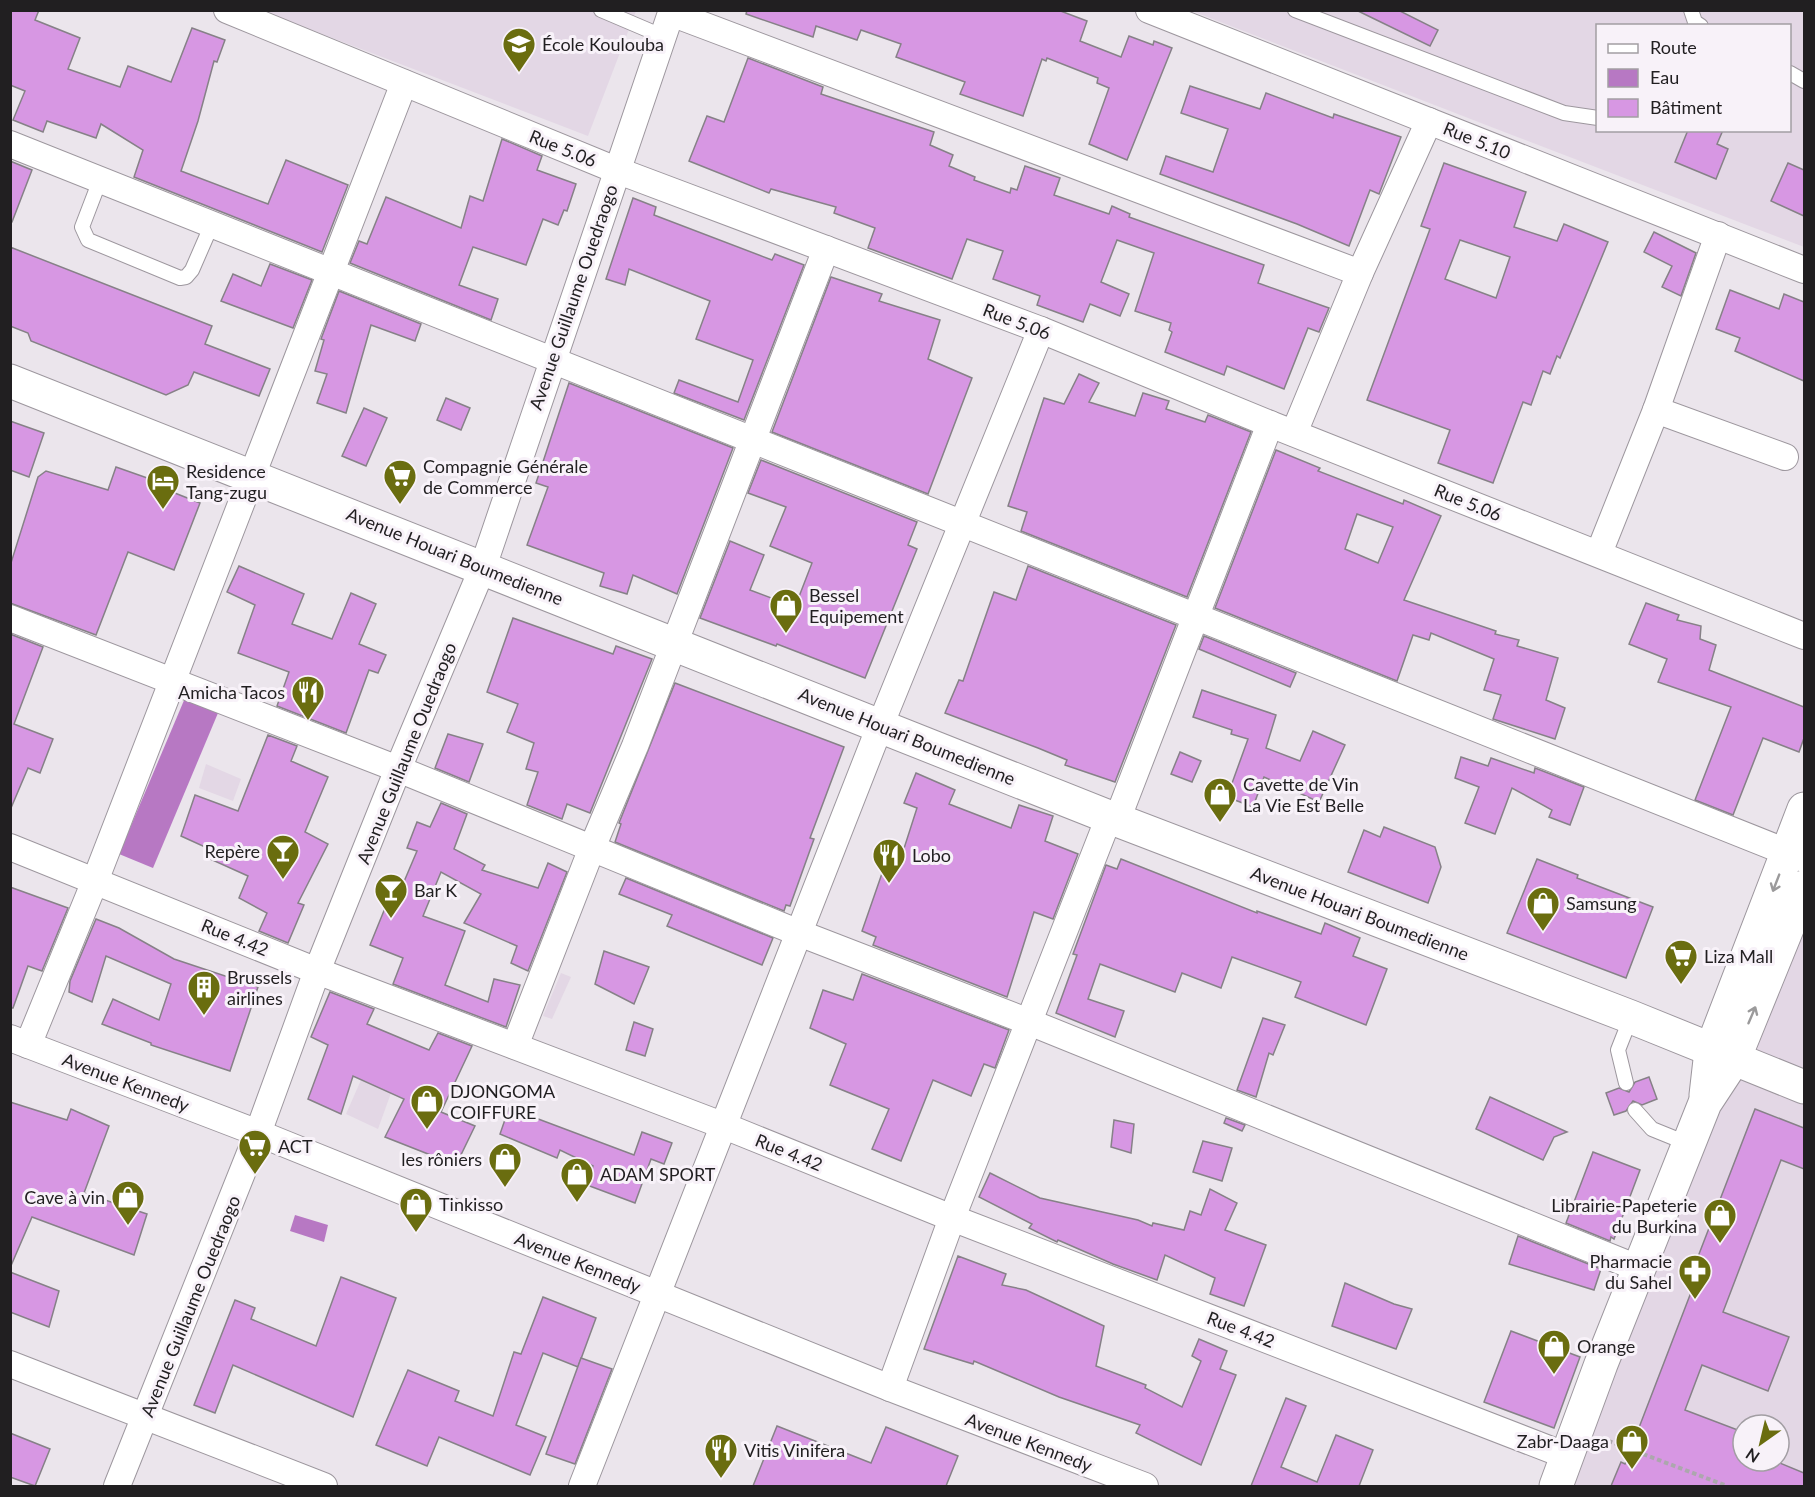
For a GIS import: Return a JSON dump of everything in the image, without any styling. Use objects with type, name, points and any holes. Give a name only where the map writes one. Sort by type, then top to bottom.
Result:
[{"type":"main road","name":"Avenue Houari Boumedienne","points":[[10,381],[1113,818],[1631,1017],[1804,1087]]},
{"type":"main road","points":[[1556,1486],[1705,1102],[1796,856],[1804,809]]},
{"type":"main road","points":[[1722,1055],[1804,887]]},
{"type":"street","name":"Rue 5.06","points":[[227,10],[616,170],[1041,330],[1282,429],[1804,636]]},
{"type":"street","name":"Rue 5.10","points":[[1149,10],[1804,270]]},
{"type":"street","points":[[668,20],[1360,273]]},
{"type":"street","name":"Avenue Guillaume Ouedraogo","points":[[117,1486],[258,1133],[316,971],[483,567],[668,20]]},
{"type":"street","points":[[19,1041],[95,881],[404,83]]},
{"type":"street","points":[[890,1388],[952,1218],[1029,1022],[1197,616],[1282,429],[1360,273],[1430,121]]},
{"type":"street","points":[[10,144],[1796,856]]},
{"type":"street","points":[[1599,554],[1656,410],[1718,235]]},
{"type":"street","points":[[515,1046],[674,644],[826,249]]},
{"type":"street","points":[[582,1486],[880,726],[1041,330]]},
{"type":"street","points":[[1656,410],[1785,457]]},
{"type":"street","points":[[10,618],[398,769],[799,933],[1029,1022],[1640,1269]]},
{"type":"street","name":"Rue 4.42","points":[[10,847],[316,971],[722,1125],[952,1218],[1572,1442]]},
{"type":"street","name":"Avenue Kennedy","points":[[19,1041],[258,1133],[890,1388],[1145,1486]]},
{"type":"street","points":[[10,1364],[324,1486]]},
{"type":"lane","points":[[601,10],[668,20]]},
{"type":"lane","points":[[1295,10],[1564,113],[1596,118]]},
{"type":"lane","points":[[100,180],[82,227],[88,240],[180,278],[186,278],[192,270],[212,224]]},
{"type":"lane","points":[[1626,1083],[1618,1050],[1631,1017]]},
{"type":"lane","points":[[1635,1110],[1652,1129],[1689,1144]]},
{"type":"path","points":[[1572,1442],[1727,1486]]},
{"type":"shaded area","name":"École Koulouba","points":[[262,11],[636,11],[588,136]]},
{"type":"shaded area","points":[[1192,11],[1804,11],[1804,247],[1512,135]]},
{"type":"shaded area","points":[[206,764],[241,779],[233,801],[199,788]]},
{"type":"shaded area","points":[[1804,887],[1804,1486],[1555,1486]]},
{"type":"shaded area","points":[[561,973],[571,977],[552,1019],[543,1016]]},
{"type":"shaded area","points":[[361,1080],[391,1093],[378,1129],[346,1114]]},
{"type":"water","points":[[185,698],[218,713],[153,868],[119,854]]},
{"type":"water","points":[[295,1215],[328,1225],[324,1242],[290,1231]]},
{"type":"building","points":[[10,10],[39,10],[35,20],[80,38],[68,69],[120,87],[128,66],[171,82],[192,28],[225,40],[217,62],[214,61],[198,121],[181,171],[268,204],[286,160],[348,185],[322,252],[134,177],[143,150],[101,124],[96,138],[47,121],[43,132],[13,120],[25,91],[10,85]]},
{"type":"building","points":[[747,10],[1058,10],[1087,21],[1080,41],[1121,57],[1129,36],[1153,45],[1154,41],[1172,48],[1127,160],[1089,144],[1109,88],[1097,83],[1098,78],[1047,58],[1046,61],[1042,59],[1023,116],[960,94],[965,82],[896,57],[901,44],[861,30],[857,40],[816,26],[813,37],[746,14]]},
{"type":"building","points":[[1356,10],[1398,10],[1438,30],[1430,46]]},
{"type":"building","points":[[748,58],[823,87],[821,94],[934,132],[930,145],[953,155],[949,166],[975,177],[974,180],[1010,193],[1011,188],[1017,190],[1025,166],[1060,178],[1054,195],[1109,214],[1112,206],[1130,214],[1129,217],[1264,265],[1258,283],[1329,308],[1319,332],[1308,328],[1284,389],[1227,366],[1224,375],[1165,352],[1172,332],[1169,330],[1171,323],[1135,311],[1154,253],[1117,240],[1101,282],[1129,294],[1120,316],[1090,304],[1083,322],[1037,305],[1040,296],[993,279],[1003,251],[967,239],[952,279],[868,248],[875,228],[834,213],[836,207],[771,189],[769,193],[689,161],[707,116],[724,122]]},
{"type":"building","points":[[1190,86],[1260,109],[1266,93],[1333,118],[1334,114],[1401,137],[1379,194],[1370,190],[1349,246],[1297,224],[1160,174],[1166,156],[1213,172],[1228,129],[1181,113]]},
{"type":"building","points":[[1687,132],[1722,132],[1717,144],[1728,149],[1716,179],[1675,162]]},
{"type":"building","points":[[502,139],[542,156],[537,170],[576,184],[567,211],[564,210],[558,225],[543,219],[526,265],[473,247],[459,285],[498,299],[491,320],[350,263],[359,241],[367,244],[386,197],[461,228],[470,196],[483,201]]},
{"type":"building","points":[[10,161],[32,170],[12,222],[10,222]]},
{"type":"building","points":[[1444,163],[1526,192],[1514,227],[1557,241],[1564,224],[1608,242],[1560,358],[1557,356],[1550,374],[1543,371],[1531,405],[1523,402],[1493,483],[1438,463],[1450,430],[1367,400],[1430,229],[1421,226]],"holes":[[[1460,240],[1510,257],[1496,298],[1445,279]]]},
{"type":"building","points":[[1788,163],[1804,170],[1804,216],[1771,201]]},
{"type":"building","points":[[633,198],[656,207],[654,215],[772,260],[775,254],[804,265],[744,420],[674,393],[679,380],[738,402],[753,360],[696,339],[710,301],[629,269],[625,285],[606,279]]},
{"type":"building","points":[[1654,232],[1696,253],[1681,296],[1662,287],[1672,266],[1644,252]]},
{"type":"building","points":[[10,247],[212,326],[205,344],[270,369],[259,396],[194,372],[188,385],[166,395],[31,341],[28,333],[10,326]]},
{"type":"building","points":[[270,264],[312,280],[293,328],[221,301],[233,274],[261,286]]},
{"type":"building","points":[[831,277],[882,294],[879,301],[940,320],[928,359],[972,378],[928,494],[772,432]]},
{"type":"building","points":[[1730,290],[1779,309],[1784,294],[1804,302],[1804,381],[1735,351],[1740,338],[1716,329]]},
{"type":"building","points":[[339,291],[421,324],[415,341],[371,325],[346,413],[317,403],[327,374],[315,371],[324,340],[321,339]]},
{"type":"building","points":[[1079,374],[1099,383],[1089,402],[1135,416],[1143,393],[1169,401],[1166,409],[1205,422],[1208,415],[1251,432],[1187,597],[1021,531],[1027,512],[1008,506],[1044,398],[1064,404]]},
{"type":"building","points":[[569,383],[733,448],[677,594],[633,575],[627,594],[600,586],[604,573],[527,545],[548,487],[536,483]]},
{"type":"building","points":[[446,398],[470,408],[461,430],[437,420]]},
{"type":"building","points":[[364,408],[387,418],[366,466],[342,456]]},
{"type":"building","points":[[10,421],[44,433],[29,477],[10,470]]},
{"type":"building","points":[[1276,450],[1320,468],[1318,471],[1403,504],[1404,500],[1441,516],[1404,600],[1496,631],[1495,634],[1519,640],[1517,646],[1558,658],[1546,700],[1565,708],[1555,739],[1493,719],[1501,695],[1484,690],[1494,659],[1431,633],[1429,640],[1413,635],[1397,681],[1215,608]],"holes":[[[1357,514],[1393,527],[1378,563],[1345,549]]]},
{"type":"building","points":[[761,460],[917,522],[908,545],[917,549],[865,678],[777,644],[776,646],[700,618],[730,541],[764,555],[750,590],[795,607],[812,563],[770,546],[786,507],[748,493]]},
{"type":"building","points":[[116,467],[153,480],[152,484],[200,503],[174,570],[128,552],[96,635],[10,603],[10,566],[38,477],[46,471],[108,490]]},
{"type":"building","points":[[239,566],[304,594],[292,624],[332,639],[351,593],[376,604],[359,644],[386,655],[378,673],[369,670],[346,733],[277,706],[289,672],[238,653],[255,605],[227,592]]},
{"type":"building","points":[[1028,566],[1176,625],[1115,782],[1065,765],[1067,760],[945,713],[959,680],[963,681],[994,592],[1016,600]]},
{"type":"building","points":[[1646,603],[1679,615],[1677,620],[1701,626],[1700,639],[1716,645],[1709,670],[1804,707],[1804,738],[1799,752],[1763,738],[1733,815],[1695,800],[1731,707],[1658,682],[1667,659],[1629,644]]},
{"type":"building","points":[[513,618],[613,654],[616,646],[652,659],[590,813],[567,804],[562,819],[527,805],[538,772],[526,769],[534,743],[507,732],[518,704],[487,692]]},
{"type":"building","points":[[10,634],[43,647],[14,724],[53,739],[40,773],[28,768],[11,808]]},
{"type":"building","points":[[1204,636],[1296,673],[1290,687],[1199,649]]},
{"type":"building","points":[[675,683],[844,747],[810,838],[814,839],[790,906],[786,905],[784,911],[615,842],[621,824],[619,823]]},
{"type":"building","points":[[1202,690],[1276,715],[1266,748],[1300,761],[1313,731],[1345,745],[1319,802],[1264,777],[1253,807],[1227,797],[1248,739],[1231,734],[1232,730],[1193,717]]},
{"type":"building","points":[[448,734],[483,744],[469,782],[435,768]]},
{"type":"building","points":[[268,735],[297,746],[291,761],[328,777],[305,832],[328,844],[298,903],[304,905],[288,943],[259,931],[267,913],[239,898],[248,876],[210,859],[214,851],[181,836],[195,795],[238,811]]},
{"type":"building","points":[[1180,752],[1201,761],[1192,782],[1171,774]]},
{"type":"building","points":[[1461,757],[1488,766],[1491,758],[1534,773],[1535,768],[1584,787],[1570,825],[1549,817],[1552,810],[1512,788],[1495,834],[1465,823],[1479,787],[1455,778]]},
{"type":"building","points":[[916,773],[955,790],[949,804],[1011,828],[1019,805],[1053,816],[1045,841],[1078,854],[1053,919],[1034,912],[1007,997],[873,945],[876,937],[862,931],[887,859],[899,864],[917,808],[904,803]]},
{"type":"building","points":[[441,803],[467,814],[454,849],[485,865],[482,870],[538,888],[548,863],[567,872],[528,971],[511,963],[517,946],[464,923],[481,894],[441,872],[423,916],[465,931],[445,985],[488,1002],[494,979],[520,985],[506,1027],[393,984],[403,958],[370,945],[392,891],[400,891],[417,851],[407,848],[417,822],[430,827]]},
{"type":"building","points":[[1384,827],[1435,847],[1441,867],[1428,903],[1348,872],[1364,830],[1380,837]]},
{"type":"building","points":[[1121,859],[1257,913],[1257,911],[1321,934],[1325,923],[1360,938],[1353,956],[1387,969],[1366,1025],[1295,997],[1301,982],[1232,957],[1221,988],[1182,973],[1175,992],[1100,964],[1088,999],[1124,1011],[1115,1037],[1056,1013],[1077,955],[1073,954],[1106,865],[1117,869]]},
{"type":"building","points":[[1537,859],[1578,875],[1577,878],[1653,907],[1626,978],[1507,933]]},
{"type":"building","points":[[626,878],[773,938],[762,965],[667,926],[672,915],[619,894]]},
{"type":"building","points":[[10,887],[68,908],[42,971],[28,966],[13,1008],[10,1008]]},
{"type":"building","points":[[96,919],[119,928],[174,959],[258,987],[230,1071],[151,1045],[151,1043],[102,1024],[113,999],[159,1020],[171,984],[106,956],[92,1002],[69,992],[70,981]]},
{"type":"building","points":[[604,951],[649,967],[634,1004],[595,984]]},
{"type":"building","points":[[862,974],[1009,1030],[995,1068],[984,1064],[971,1096],[933,1080],[901,1161],[872,1149],[889,1109],[830,1085],[846,1044],[810,1028],[823,990],[853,1000]]},
{"type":"building","points":[[330,992],[374,1009],[367,1024],[429,1050],[438,1033],[472,1046],[441,1112],[475,1126],[456,1165],[385,1137],[404,1099],[353,1076],[341,1114],[308,1099],[328,1045],[311,1037]]},
{"type":"building","points":[[1263,1018],[1285,1025],[1273,1055],[1269,1053],[1256,1097],[1237,1090]]},
{"type":"building","points":[[634,1022],[653,1029],[645,1056],[626,1050]]},
{"type":"building","points":[[1649,1077],[1657,1099],[1642,1105],[1633,1101],[1626,1111],[1614,1115],[1606,1093],[1619,1088],[1629,1092],[1635,1082]]},
{"type":"building","points":[[1490,1097],[1567,1132],[1554,1137],[1543,1160],[1476,1129]]},
{"type":"building","points":[[10,1102],[67,1120],[71,1109],[109,1126],[84,1193],[147,1214],[134,1255],[32,1217],[10,1268]]},
{"type":"building","points":[[509,1108],[634,1155],[642,1132],[672,1143],[664,1164],[651,1159],[635,1203],[587,1185],[593,1166],[560,1150],[557,1158],[500,1134]]},
{"type":"building","points":[[1755,1109],[1804,1128],[1804,1169],[1781,1160],[1723,1312],[1789,1337],[1768,1391],[1702,1365],[1685,1410],[1731,1427],[1731,1473],[1791,1473],[1791,1468],[1804,1473],[1804,1486],[1611,1486],[1621,1462],[1625,1464],[1700,1269],[1694,1267]]},
{"type":"building","points":[[1226,1118],[1245,1125],[1242,1131],[1224,1123]]},
{"type":"building","points":[[1114,1120],[1134,1124],[1131,1153],[1111,1147]]},
{"type":"building","points":[[1203,1141],[1232,1148],[1222,1181],[1193,1172]]},
{"type":"building","points":[[1593,1152],[1640,1170],[1614,1239],[1611,1237],[1610,1241],[1566,1223]]},
{"type":"building","points":[[990,1173],[1040,1198],[1138,1220],[1152,1226],[1153,1223],[1184,1230],[1190,1211],[1201,1215],[1210,1189],[1237,1203],[1225,1230],[1266,1245],[1244,1306],[1210,1294],[1215,1278],[1165,1255],[1157,1280],[1058,1240],[1057,1242],[1029,1228],[1032,1224],[979,1197]]},
{"type":"building","points":[[1518,1236],[1601,1269],[1594,1290],[1509,1264]]},
{"type":"building","points":[[958,1256],[1006,1274],[1002,1285],[1026,1290],[1104,1326],[1096,1366],[1146,1385],[1145,1388],[1182,1407],[1201,1361],[1192,1356],[1199,1339],[1227,1351],[1220,1369],[1236,1375],[1201,1465],[1136,1433],[1140,1425],[1059,1397],[974,1361],[973,1364],[924,1349]]},
{"type":"building","points":[[10,1272],[59,1291],[49,1327],[10,1312]]},
{"type":"building","points":[[341,1277],[396,1298],[353,1417],[233,1365],[215,1413],[194,1405],[235,1300],[255,1308],[251,1319],[316,1346]]},
{"type":"building","points":[[1345,1283],[1394,1304],[1412,1309],[1396,1349],[1332,1326]]},
{"type":"building","points":[[543,1297],[596,1318],[578,1367],[543,1353],[516,1425],[546,1437],[530,1475],[439,1437],[427,1466],[376,1445],[408,1370],[459,1391],[455,1401],[493,1416],[514,1352],[521,1354]]},
{"type":"building","points":[[1511,1331],[1580,1357],[1554,1428],[1484,1402]]},
{"type":"building","points":[[581,1358],[612,1369],[575,1464],[546,1454]]},
{"type":"building","points":[[1286,1398],[1306,1406],[1281,1467],[1317,1482],[1336,1435],[1373,1450],[1359,1486],[1251,1486]]},
{"type":"building","points":[[777,1426],[871,1463],[886,1427],[958,1456],[946,1486],[753,1486]]},
{"type":"building","points":[[10,1433],[50,1449],[35,1486],[10,1477]]},
{"type":"place","name":"École Koulouba","points":[[519,73]]},
{"type":"place","name":"Compagnie Générale de Commerce","points":[[400,505]]},
{"type":"place","name":"Residence Tang-zugu","points":[[163,510]]},
{"type":"place","name":"Bessel Equipement","points":[[786,634]]},
{"type":"place","name":"Amicha Tacos","points":[[308,721]]},
{"type":"place","name":"Cavette de Vin La Vie Est Belle","points":[[1220,823]]},
{"type":"place","name":"Repère","points":[[283,880]]},
{"type":"place","name":"Lobo","points":[[889,884]]},
{"type":"place","name":"Bar K","points":[[391,919]]},
{"type":"place","name":"Samsung","points":[[1543,932]]},
{"type":"place","name":"Liza Mall","points":[[1681,985]]},
{"type":"place","name":"Brussels airlines","points":[[204,1016]]},
{"type":"place","name":"DJONGOMA COIFFURE","points":[[427,1130]]},
{"type":"place","name":"ACT","points":[[255,1175]]},
{"type":"place","name":"les rôniers","points":[[505,1188]]},
{"type":"place","name":"ADAM SPORT","points":[[577,1203]]},
{"type":"place","name":"Cave à vin","points":[[128,1226]]},
{"type":"place","name":"Tinkisso","points":[[416,1233]]},
{"type":"place","name":"Librairie-Papeterie du Burkina","points":[[1720,1244]]},
{"type":"place","name":"Pharmacie du Sahel","points":[[1695,1300]]},
{"type":"place","name":"Orange","points":[[1554,1375]]},
{"type":"place","name":"Zabr-Daaga","points":[[1632,1470]]},
{"type":"place","name":"Vitis Vinifera","points":[[721,1479]]}]
